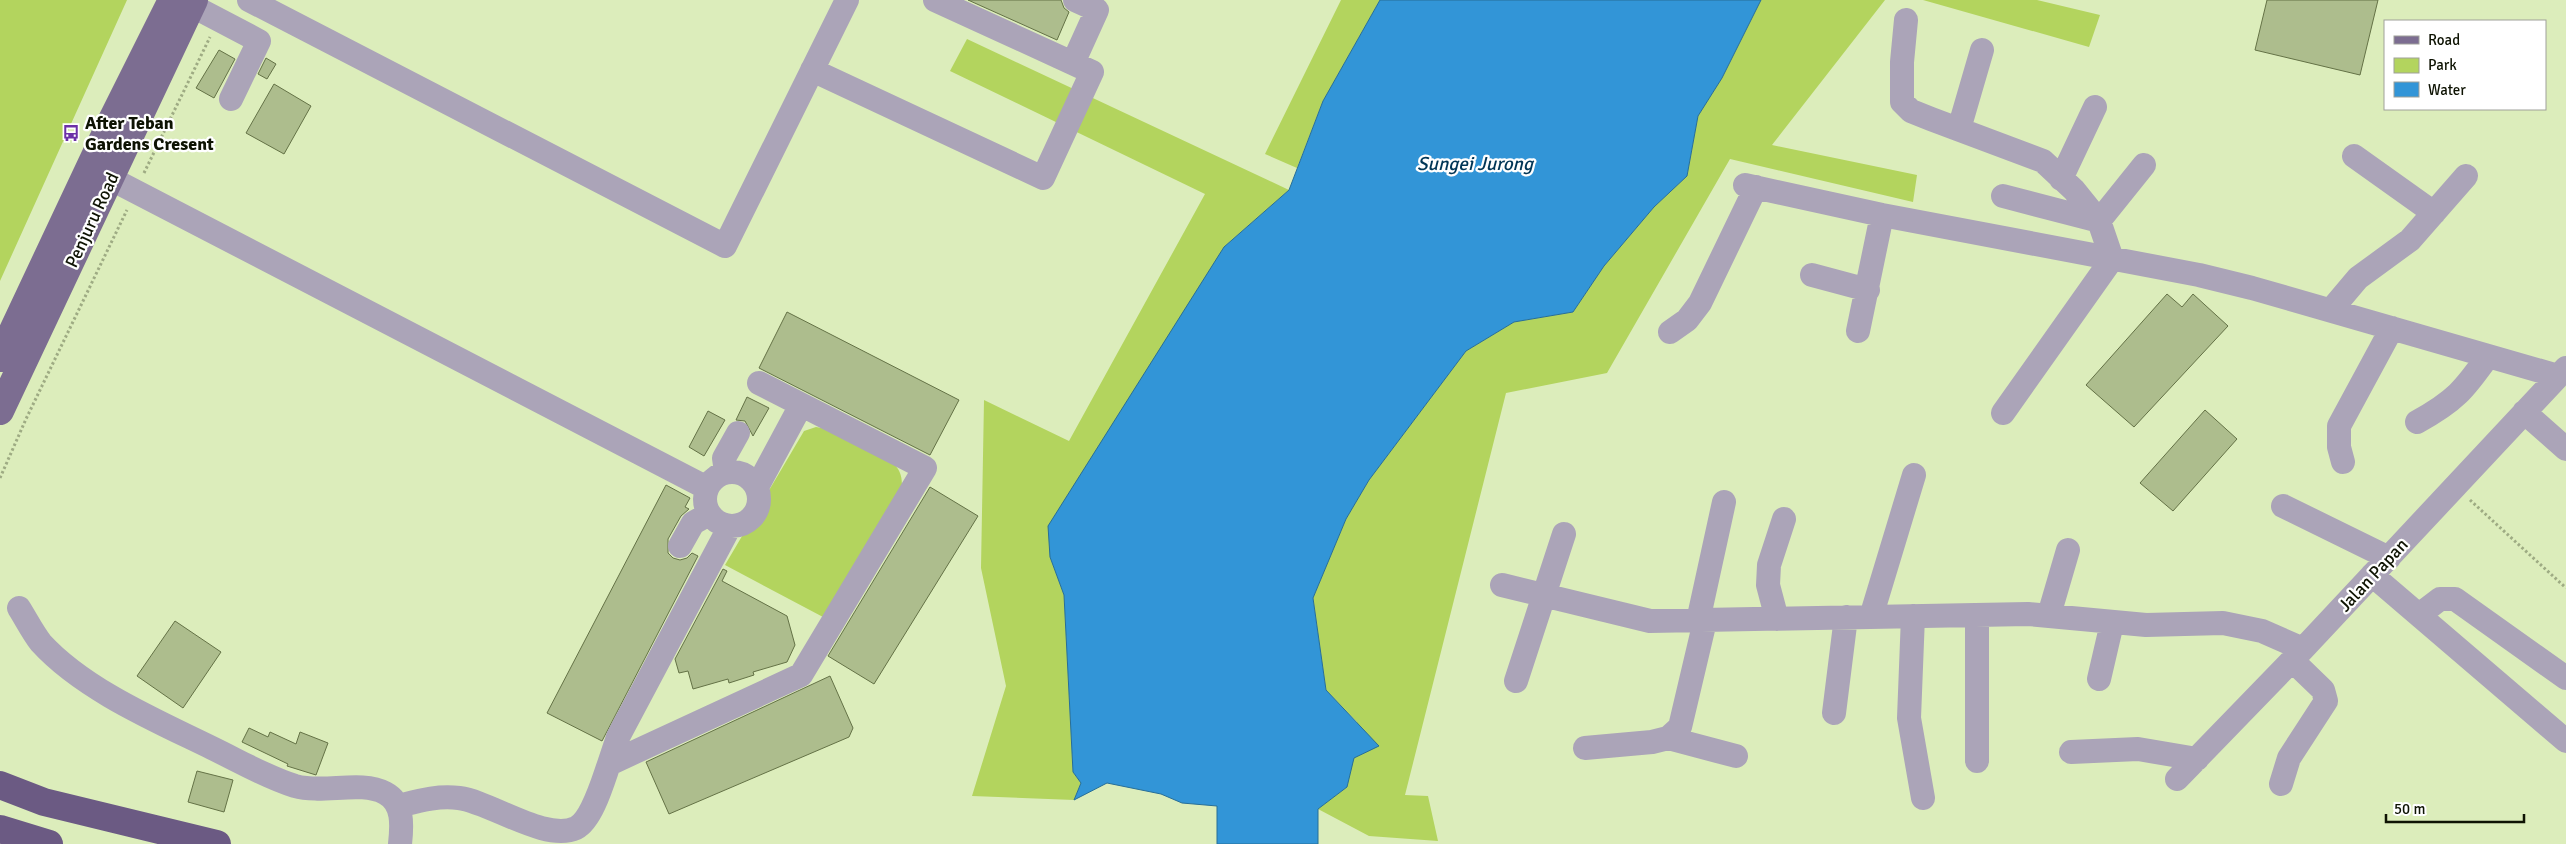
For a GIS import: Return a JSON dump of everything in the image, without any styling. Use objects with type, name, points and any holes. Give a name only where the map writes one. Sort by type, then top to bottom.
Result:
[{"type":"highway","points":[[0,785],[44,802],[217,844]]},
{"type":"highway","points":[[0,829],[50,844]]},
{"type":"main road","name":"Penjuru Road","points":[[0,358],[100,173],[184,1]]},
{"type":"main road","name":"Penjuru Road","points":[[0,411],[100,173]]},
{"type":"street","points":[[249,0],[725,246],[846,0]]},
{"type":"street","points":[[812,70],[1043,178],[1092,72],[935,0]]},
{"type":"street","points":[[1073,63],[1097,10],[1075,0]]},
{"type":"street","points":[[184,1],[259,41],[231,99]]},
{"type":"street","points":[[1906,20],[1902,62],[1902,102],[1911,110],[2043,161],[2099,221],[2112,259]]},
{"type":"street","points":[[1958,129],[1982,50]]},
{"type":"street","points":[[2061,179],[2095,107]]},
{"type":"street","points":[[2354,156],[2434,213]]},
{"type":"street","points":[[2099,221],[2144,165]]},
{"type":"street","points":[[100,173],[707,488]]},
{"type":"street","points":[[2331,310],[2358,278],[2410,240],[2466,176]]},
{"type":"street","points":[[1670,332],[1687,320],[1700,303],[1750,186],[1882,215],[2252,288],[2488,356],[2562,372]]},
{"type":"street","points":[[2003,196],[2099,221]]},
{"type":"street","points":[[1858,331],[1882,215]]},
{"type":"street","points":[[2003,413],[2112,259]]},
{"type":"street","points":[[1812,275],[1868,290]]},
{"type":"street","points":[[2343,462],[2339,447],[2339,426],[2392,328]]},
{"type":"street","points":[[2417,422],[2444,407],[2464,390],[2488,356]]},
{"type":"street","name":"Jalan Papan","points":[[2177,779],[2298,655],[2562,372]]},
{"type":"street","points":[[609,764],[801,675],[924,468],[759,383]]},
{"type":"street","points":[[757,487],[801,405]]},
{"type":"street","points":[[2524,412],[2566,449]]},
{"type":"street","points":[[726,472],[724,458],[738,433]]},
{"type":"street","points":[[726,472],[736,472],[746,476],[757,487],[760,504],[756,514],[747,522],[737,526],[716,522],[709,514],[705,504],[707,488],[716,477],[726,472]]},
{"type":"street","points":[[1871,617],[1914,475]]},
{"type":"street","points":[[1585,748],[1652,742],[1668,738],[1680,727],[1724,502]]},
{"type":"street","points":[[2283,506],[2389,558]]},
{"type":"street","points":[[680,546],[693,523],[709,514]]},
{"type":"street","points":[[1777,619],[1768,585],[1769,565],[1784,519]]},
{"type":"street","points":[[398,806],[432,798],[460,798],[544,828],[560,831],[576,828],[586,819],[618,737],[730,526]]},
{"type":"street","points":[[1516,681],[1564,534]]},
{"type":"street","points":[[2049,616],[2068,550]]},
{"type":"street","points":[[2372,575],[2566,741]]},
{"type":"street","points":[[1502,585],[1650,621],[1977,615],[2049,616],[2146,625],[2223,623],[2262,631],[2298,655],[2322,690],[2326,701],[2289,758],[2281,784]]},
{"type":"street","points":[[2419,615],[2440,599],[2454,599],[2566,678]]},
{"type":"street","points":[[19,608],[41,643],[62,661],[130,708],[271,777],[296,786],[317,789],[374,789],[387,794],[398,806],[402,822],[400,844]]},
{"type":"street","points":[[1977,615],[1977,761]]},
{"type":"street","points":[[1913,616],[1909,718],[1924,798]]},
{"type":"street","points":[[1834,713],[1846,617]]},
{"type":"street","points":[[2099,680],[2112,623]]},
{"type":"street","points":[[1668,738],[1736,756]]},
{"type":"street","points":[[2071,752],[2138,749],[2197,759]]},
{"type":"path","points":[[0,478],[30,410],[218,19]]},
{"type":"path","points":[[2468,498],[2566,588]]},
{"type":"green space","points":[[0,0],[127,0],[0,281]]},
{"type":"green space","points":[[1341,0],[1380,0],[1323,101],[1297,168],[1265,154]]},
{"type":"green space","points":[[1761,0],[1885,0],[1772,145],[1917,175],[1913,202],[1730,159],[1607,373],[1506,393],[1405,795],[1428,796],[1438,841],[1369,836],[1318,809],[1347,787],[1357,722],[1326,690],[1313,598],[1346,519],[1369,480],[1466,351],[1514,322],[1573,312],[1604,266],[1654,207],[1687,176],[1698,116],[1722,78]]},
{"type":"green space","points":[[1923,0],[2037,0],[2100,15],[2089,47]]},
{"type":"green space","points":[[967,39],[1289,190],[1224,247],[1050,557],[1064,595],[1073,772],[1081,783],[1074,800],[972,796],[1006,686],[981,568],[984,400],[1069,441],[1205,194],[950,71]]},
{"type":"green space","points":[[816,427],[827,429],[894,464],[900,472],[902,484],[902,487],[823,617],[725,565],[804,431]]},
{"type":"water","name":"Sungei Jurong","points":[[1380,0],[1761,0],[1722,78],[1698,116],[1687,176],[1654,207],[1604,266],[1573,312],[1514,322],[1466,351],[1369,480],[1346,519],[1313,598],[1326,690],[1379,746],[1354,758],[1347,787],[1318,809],[1318,844],[1217,844],[1217,806],[1182,803],[1161,794],[1107,783],[1074,800],[1081,783],[1073,772],[1064,595],[1050,557],[1048,526],[1224,247],[1289,190],[1323,101]]},
{"type":"building","points":[[968,0],[1061,0],[1064,8],[1069,12],[1057,40]]},
{"type":"building","points":[[2267,0],[2378,0],[2360,75],[2255,50]]},
{"type":"building","points":[[219,50],[235,59],[214,98],[196,88]]},
{"type":"building","points":[[266,58],[276,64],[267,79],[258,74]]},
{"type":"building","points":[[274,84],[311,106],[284,154],[246,133]]},
{"type":"building","points":[[2167,294],[2182,307],[2193,294],[2228,326],[2134,427],[2086,385]]},
{"type":"building","points":[[787,312],[959,400],[930,455],[759,368]]},
{"type":"building","points":[[747,397],[769,408],[753,436],[745,421],[736,420]]},
{"type":"building","points":[[2205,410],[2237,439],[2173,511],[2140,483]]},
{"type":"building","points":[[708,411],[725,420],[704,456],[689,447]]},
{"type":"building","points":[[666,485],[690,498],[685,507],[689,509],[681,516],[668,539],[668,553],[673,558],[680,560],[687,558],[692,553],[698,556],[602,741],[547,713]]},
{"type":"building","points":[[930,487],[978,516],[874,684],[828,656]]},
{"type":"building","points":[[723,569],[727,571],[722,581],[787,616],[795,645],[787,662],[753,672],[754,675],[729,683],[728,679],[693,689],[688,671],[679,673],[675,659]]},
{"type":"building","points":[[175,621],[221,652],[183,708],[137,676]]},
{"type":"building","points":[[830,676],[853,728],[849,737],[669,814],[646,762]]},
{"type":"building","points":[[249,728],[268,737],[270,732],[296,744],[300,732],[328,743],[316,775],[287,766],[288,764],[242,742]]},
{"type":"building","points":[[197,771],[233,780],[224,812],[188,802]]},
{"type":"place","name":"After Teban Gardens Cresent","points":[[71,133]]}]
